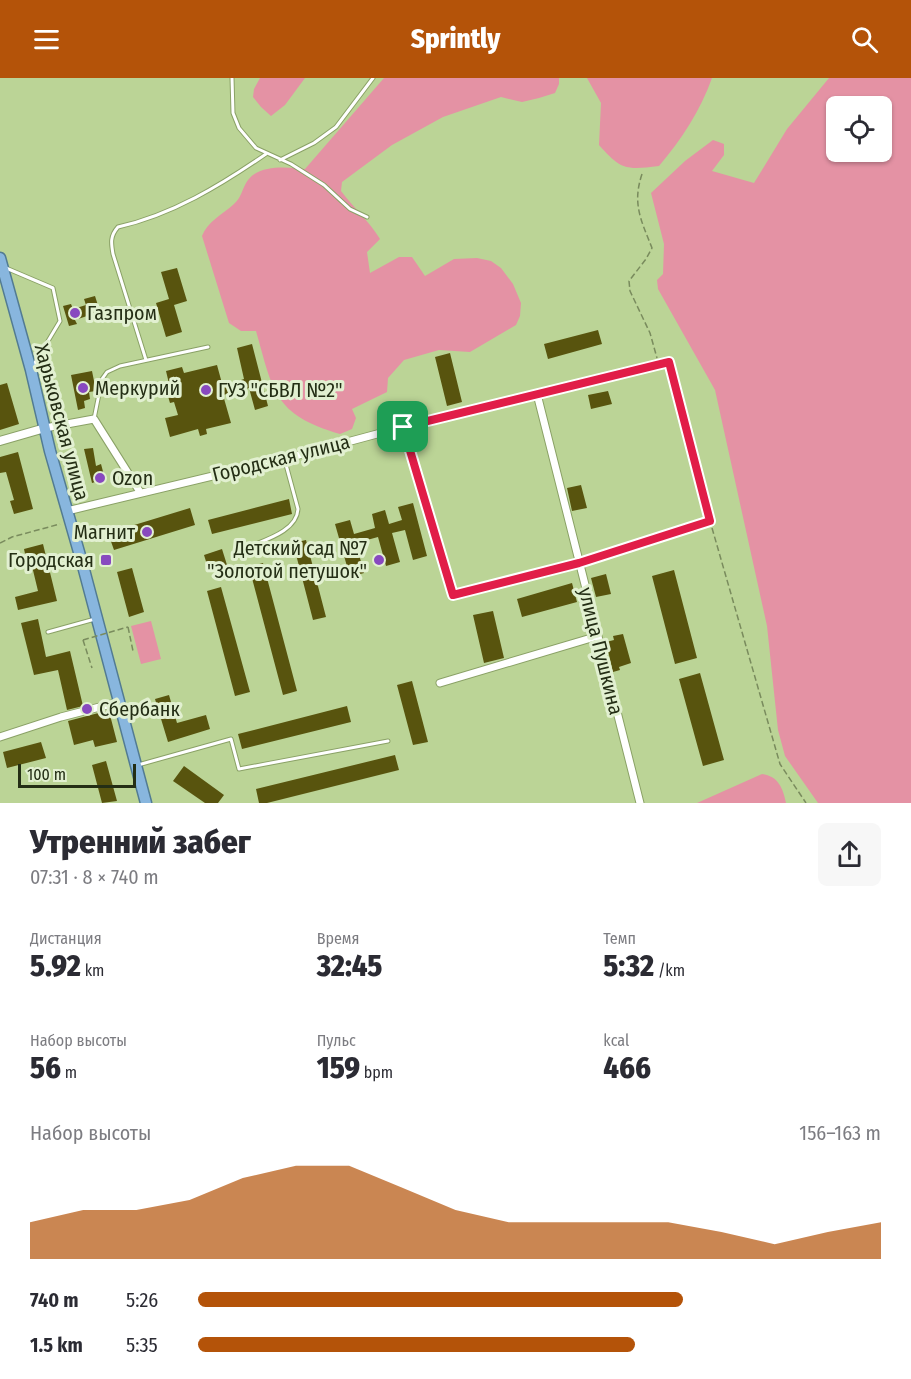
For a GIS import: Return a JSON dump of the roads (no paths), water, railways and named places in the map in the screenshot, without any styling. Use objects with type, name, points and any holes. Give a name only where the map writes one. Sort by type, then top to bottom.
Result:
[{"type":"highway","name":"Харьковская улица","points":[[1,262],[146,803]]},
{"type":"street","name":"Городская улица","points":[[68,517],[140,492],[284,459],[403,427],[669,362],[710,521],[579,563]]},
{"type":"street","name":"улица Пушкина","points":[[537,394],[640,803]]},
{"type":"street","points":[[0,441],[45,428],[94,419],[140,492]]},
{"type":"street","points":[[403,427],[453,595],[579,563]]},
{"type":"street","points":[[440,683],[598,636]]},
{"type":"street","points":[[0,737],[61,717],[119,702]]},
{"type":"lane","points":[[232,78],[233,112],[239,128],[256,148],[291,164],[324,185],[350,209],[367,218]]},
{"type":"lane","points":[[280,160],[336,127],[373,78]]},
{"type":"lane","points":[[146,360],[113,255],[112,234],[118,227],[172,209],[218,186],[266,154]]},
{"type":"lane","points":[[1,262],[53,288],[60,321],[31,370]]},
{"type":"lane","points":[[94,419],[102,379],[107,372],[120,366],[208,347]]},
{"type":"lane","points":[[251,546],[273,537],[298,516],[284,459]]},
{"type":"lane","points":[[48,632],[97,618]]},
{"type":"lane","points":[[136,766],[231,739],[239,769],[388,741]]},
{"type":"place","name":"Газпром","points":[[75,313]]},
{"type":"place","name":"Меркурий","points":[[83,388]]},
{"type":"place","name":"ГУЗ \"СБВЛ №2\"","points":[[206,390]]},
{"type":"place","name":"Ozon","points":[[100,478]]},
{"type":"place","name":"Магнит","points":[[147,532]]},
{"type":"place","name":"Городская","points":[[106,560]]},
{"type":"place","name":"Детский сад №7 \"Золотой петушок\"","points":[[379,560]]},
{"type":"place","name":"Сбербанк","points":[[87,709]]}]
